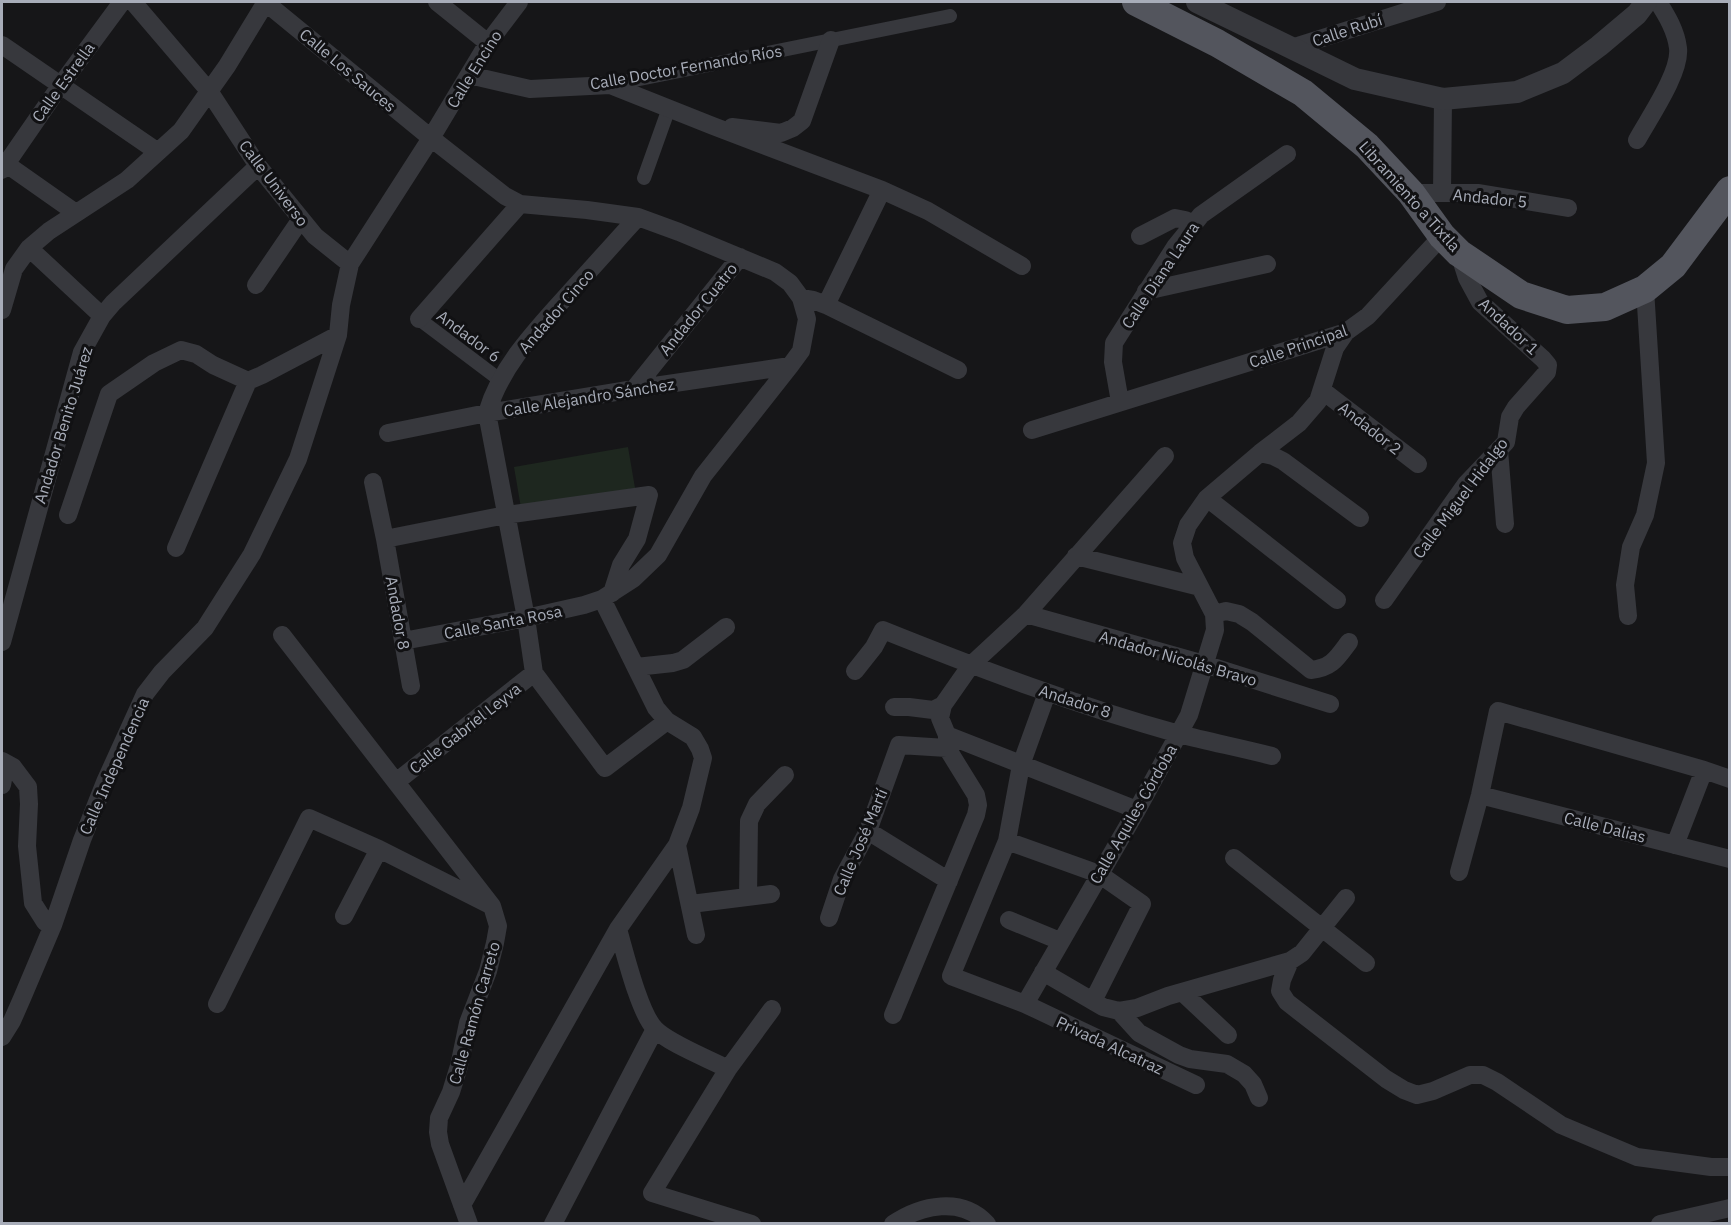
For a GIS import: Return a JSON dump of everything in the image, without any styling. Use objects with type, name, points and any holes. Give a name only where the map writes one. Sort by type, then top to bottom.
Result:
[{"type":"main road","name":"Libramiento a Tixtla","points":[[1136,2],[1172,13],[1217,43],[1303,93],[1367,146],[1411,193],[1451,244],[1521,295],[1567,310],[1605,307],[1645,289],[1673,266],[1730,190]]},
{"type":"street","name":"Calle Estrella","points":[[3,165],[122,2]]},
{"type":"street","name":"Calle Universo","points":[[133,2],[209,91],[258,166],[300,219],[315,236],[350,264]]},
{"type":"street","points":[[2,310],[14,269],[29,248],[49,231],[127,180],[181,131],[227,66],[266,2]]},
{"type":"street","name":"Calle Los Sauces","points":[[266,2],[431,138],[505,196],[520,204]]},
{"type":"street","points":[[437,2],[488,43]]},
{"type":"street","name":"Calle Encino","points":[[431,138],[488,43],[519,2]]},
{"type":"street","points":[[1197,2],[1355,79],[1443,99],[1517,92],[1563,73],[1637,14],[1646,2]]},
{"type":"street","name":"Calle Rubí","points":[[1291,48],[1437,2]]},
{"type":"street","points":[[1637,140],[1676,69],[1679,49],[1673,28],[1658,2]]},
{"type":"street","name":"Calle Doctor Fernando Ríos","points":[[469,75],[530,89],[610,85],[950,16]]},
{"type":"street","points":[[713,126],[781,132],[793,129],[802,121],[831,40]]},
{"type":"street","points":[[2,45],[158,152]]},
{"type":"street","points":[[610,85],[882,190],[928,211],[1022,266]]},
{"type":"street","points":[[1442,193],[1443,99]]},
{"type":"street","points":[[644,178],[669,108]]},
{"type":"street","name":"Calle Independencia","points":[[2,1037],[12,1021],[52,925],[105,782],[145,694],[162,672],[205,628],[252,554],[298,459],[338,336],[341,304],[350,264],[431,138]]},
{"type":"street","name":"Calle Diana Laura","points":[[1120,402],[1113,362],[1114,344],[1175,247],[1201,215],[1287,154]]},
{"type":"street","points":[[3,165],[76,213]]},
{"type":"street","name":"Andador Benito Juárez","points":[[2,642],[82,352],[102,316],[113,303],[258,166]]},
{"type":"street","points":[[826,305],[882,190]]},
{"type":"street","name":"Andador 5","points":[[1411,193],[1479,194],[1568,208]]},
{"type":"street","points":[[419,319],[520,204],[638,217],[775,272],[790,283],[801,298],[807,319],[801,351],[703,476],[658,555],[633,579],[607,596]]},
{"type":"street","name":"Andador Cinco","points":[[487,413],[492,394],[506,369],[544,321],[638,217]]},
{"type":"street","points":[[1140,236],[1175,218],[1194,224]]},
{"type":"street","points":[[256,285],[300,219]]},
{"type":"street","name":"Calle Principal","points":[[1120,402],[1346,332],[1368,316],[1451,244]]},
{"type":"street","name":"Andador 1","points":[[1451,244],[1480,302],[1548,365]]},
{"type":"street","points":[[29,248],[102,316]]},
{"type":"street","name":"Andador Cuatro","points":[[634,389],[740,257]]},
{"type":"street","points":[[1146,291],[1266,264]]},
{"type":"street","points":[[1628,616],[1625,585],[1631,547],[1645,515],[1656,463],[1645,289]]},
{"type":"street","points":[[801,298],[826,305],[958,370]]},
{"type":"street","name":"Andador 6","points":[[419,319],[500,380]]},
{"type":"street","points":[[1346,332],[1335,348],[1318,401],[1299,423],[1208,498],[1188,525],[1182,543],[1185,558],[1214,614],[1226,611],[1239,614],[1311,670],[1323,669],[1334,662],[1349,642]]},
{"type":"street","points":[[176,548],[248,381],[338,336]]},
{"type":"street","points":[[68,515],[110,394],[154,363],[181,350],[196,354],[248,381]]},
{"type":"street","name":"Calle Miguel Hidalgo","points":[[1384,600],[1466,484],[1506,442],[1510,417],[1547,372],[1548,365]]},
{"type":"street","name":"Calle Alejandro Sánchez","points":[[388,433],[487,413],[790,366]]},
{"type":"street","name":"Andador 2","points":[[1323,391],[1418,464]]},
{"type":"street","points":[[1032,430],[1120,402]]},
{"type":"street","points":[[487,413],[526,618],[534,673],[605,768],[667,721]]},
{"type":"street","points":[[1499,450],[1505,524]]},
{"type":"street","points":[[1260,453],[1283,461],[1360,518]]},
{"type":"street","points":[[893,1015],[976,815],[978,805],[976,795],[947,742],[940,718],[943,705],[971,665],[1026,614],[1165,456]]},
{"type":"street","name":"Andador 8","points":[[373,482],[411,686]]},
{"type":"street","points":[[385,539],[506,514],[649,495],[637,539],[621,565],[607,596],[636,667],[656,708],[667,721],[693,737],[703,758],[691,808],[677,844],[618,929],[462,1205],[469,1224]]},
{"type":"street","points":[[1208,498],[1337,600]]},
{"type":"street","points":[[1076,556],[1200,587]]},
{"type":"street","name":"Calle Santa Rosa","points":[[403,641],[526,618],[607,596]]},
{"type":"street","name":"Andador Nicolás Bravo","points":[[1026,614],[1204,664],[1330,704]]},
{"type":"street","name":"Calle Aquiles Córdoba","points":[[1025,1004],[1189,715],[1215,630],[1214,614]]},
{"type":"street","points":[[636,667],[683,660],[726,627]]},
{"type":"street","points":[[855,671],[874,647],[883,630],[971,665]]},
{"type":"street","name":"Calle Ramón Carreto","points":[[282,635],[492,906],[498,926],[495,943],[485,980],[468,1023],[451,1092],[439,1118],[440,1144],[462,1205]]},
{"type":"street","name":"Andador 8","points":[[971,665],[1047,693],[1179,734],[1272,756]]},
{"type":"street","name":"Calle Gabriel Leyva","points":[[396,782],[534,673]]},
{"type":"street","points":[[1047,693],[1021,765],[1007,841],[1099,874],[1142,904],[1093,1001]]},
{"type":"street","points":[[894,707],[909,706],[933,710],[943,705]]},
{"type":"street","points":[[1459,872],[1480,795],[1498,711],[1730,779]]},
{"type":"street","points":[[947,742],[1021,765],[1137,810]]},
{"type":"street","name":"Calle José Martí","points":[[829,918],[842,879],[868,831],[899,745],[947,742]]},
{"type":"street","points":[[2,785],[4,762],[13,767],[28,787],[27,846],[33,903],[45,921],[52,925]]},
{"type":"street","points":[[1675,845],[1704,770]]},
{"type":"street","points":[[747,897],[749,821],[757,804],[785,775]]},
{"type":"street","name":"Calle Dalias","points":[[1480,795],[1730,859]]},
{"type":"street","points":[[217,1004],[309,818],[379,849],[492,906]]},
{"type":"street","points":[[868,831],[949,881]]},
{"type":"street","name":"Privada Alcatraz","points":[[1007,841],[951,976],[1025,1004],[1196,1085]]},
{"type":"street","points":[[677,844],[696,935]]},
{"type":"street","points":[[344,916],[379,849]]},
{"type":"street","points":[[1234,858],[1366,963]]},
{"type":"street","points":[[691,904],[771,894]]},
{"type":"street","points":[[1043,972],[1103,1007],[1119,1011],[1137,1008],[1182,992],[1290,961],[1302,953],[1346,898]]},
{"type":"street","points":[[1008,920],[1060,941]]},
{"type":"street","points":[[618,929],[645,1016],[655,1029],[665,1037],[728,1068]]},
{"type":"street","points":[[1290,961],[1280,991],[1287,1002],[1386,1079],[1404,1090],[1417,1095],[1433,1091],[1470,1075],[1483,1075],[1561,1125],[1637,1157],[1711,1167],[1730,1167]]},
{"type":"street","points":[[1182,992],[1228,1035]]},
{"type":"street","points":[[752,1224],[652,1193],[728,1068],[772,1009]]},
{"type":"street","points":[[1119,1011],[1139,1033],[1179,1055],[1190,1059],[1227,1064],[1244,1074],[1253,1084],[1258,1098]]},
{"type":"street","points":[[553,1224],[655,1029]]},
{"type":"street","points":[[893,1224],[908,1214],[929,1207],[954,1206],[978,1214],[987,1224]]},
{"type":"street","points":[[1660,1224],[1730,1208]]},
{"type":"shaded area","points":[[628,447],[635,488],[521,508],[514,467]]}]
